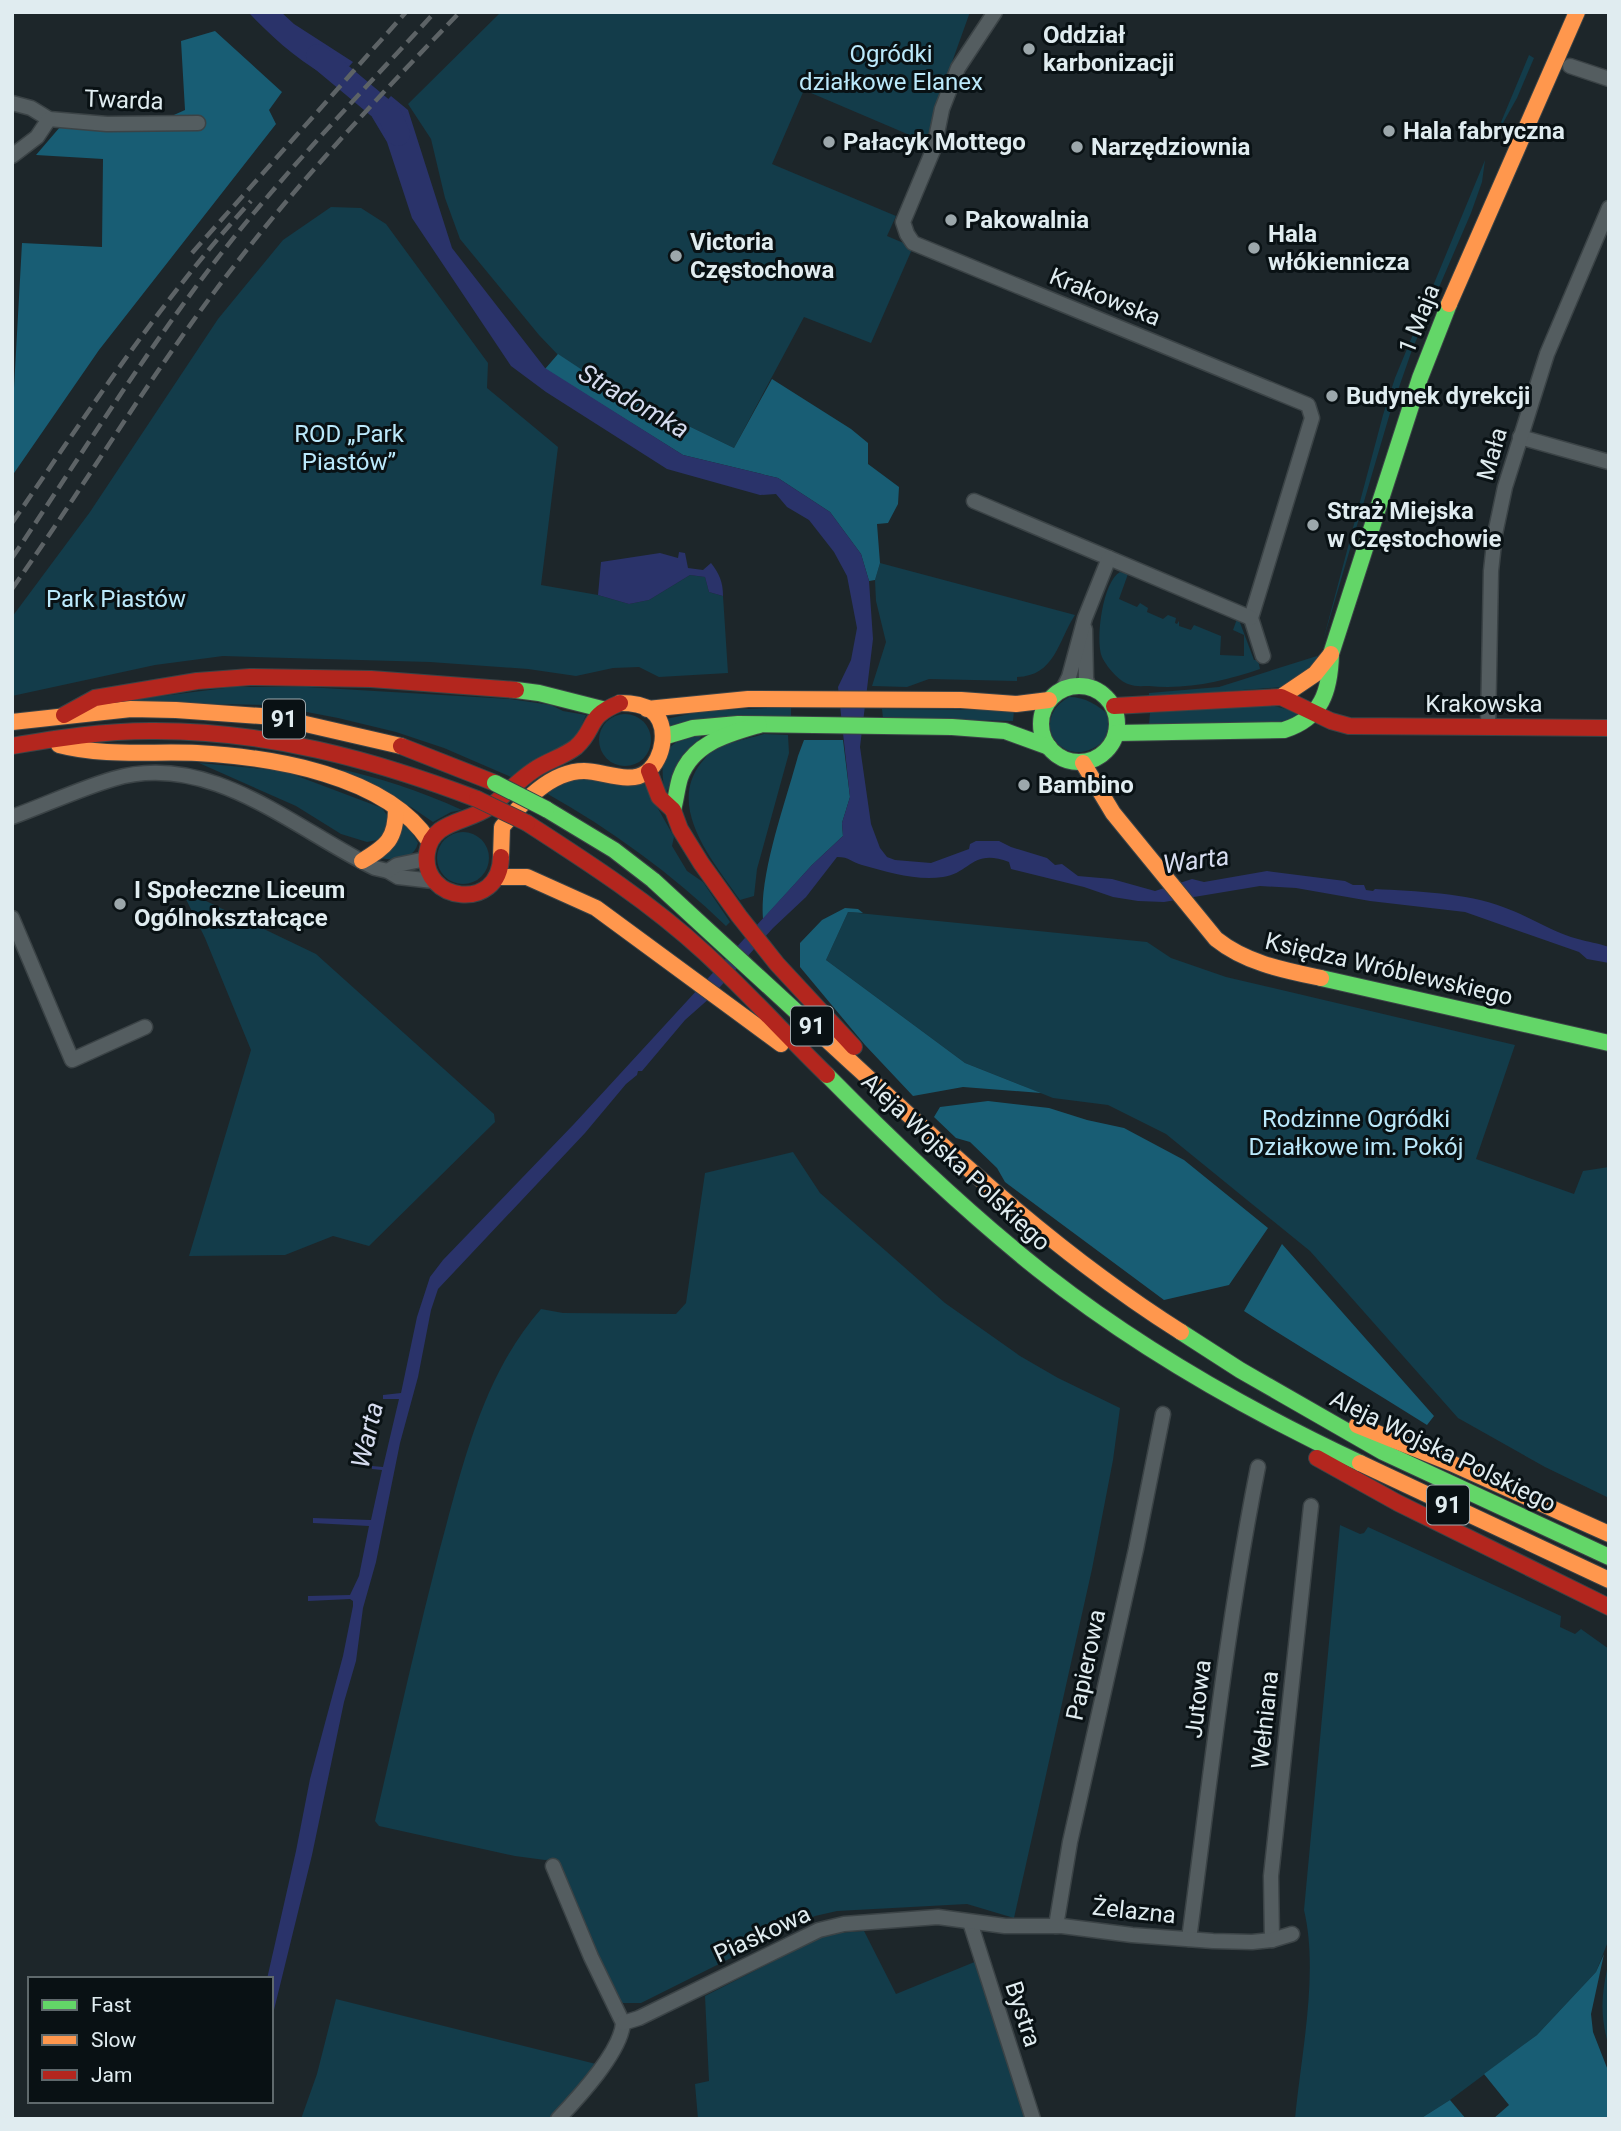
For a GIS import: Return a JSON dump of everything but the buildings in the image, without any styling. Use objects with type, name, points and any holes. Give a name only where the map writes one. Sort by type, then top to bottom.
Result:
[{"type":"main road","name":"1 Maja","points":[[1315,714],[1323,701],[1331,675],[1331,654],[1420,378],[1450,301],[1577,12]]},
{"type":"main road","name":"1 Maja","points":[[1281,697],[1315,674],[1331,654]]},
{"type":"main road","points":[[64,715],[95,698],[197,681],[250,677],[370,679],[501,688],[539,693],[602,709]]},
{"type":"main road","points":[[663,737],[710,725],[884,725],[1005,731],[1049,747],[1064,758],[1083,763],[1104,752],[1116,733],[1114,706],[1104,695],[1089,687],[1078,685],[1063,689],[1049,700],[1041,719],[1041,729],[1049,747]]},
{"type":"main road","name":"Krakowska","points":[[1114,706],[1281,697],[1334,724],[1349,726],[1609,728]]},
{"type":"main road","points":[[647,709],[731,700],[884,699],[1016,704],[1049,700]]},
{"type":"main road","points":[[620,703],[631,703],[647,709],[657,718],[663,737],[657,760],[649,771],[634,778],[619,778],[583,769],[552,782],[525,802],[502,827],[501,867],[490,887],[468,895],[449,892],[433,881],[426,859],[429,841],[436,832],[445,825],[480,813],[535,769],[576,748],[594,716],[602,709],[620,703]]},
{"type":"main road","name":"Aleja Wojska Polskiego","points":[[12,722],[131,709],[275,717],[410,748],[495,783],[545,809],[634,865],[719,939],[929,1134],[1019,1213],[1130,1300],[1230,1364],[1383,1452],[1609,1557]]},
{"type":"main road","points":[[1116,733],[1284,730],[1292,729],[1315,714]]},
{"type":"main road","points":[[673,810],[681,775],[699,748],[717,738],[759,725]]},
{"type":"main road","name":"Aleja Wojska Polskiego","points":[[12,746],[46,740],[150,731],[218,733],[260,738],[302,745],[420,776],[527,823],[650,907],[705,953],[900,1148],[1038,1269],[1119,1328],[1202,1381],[1287,1429],[1609,1580]]},
{"type":"main road","points":[[46,740],[78,751],[199,753],[273,762],[351,783],[411,817],[429,841]]},
{"type":"main road","name":"Księdza Wróblewskiego","points":[[1083,763],[1113,813],[1146,856],[1216,939],[1231,951],[1267,965],[1609,1043]]},
{"type":"main road","points":[[649,771],[659,797],[673,810],[680,829],[701,863],[777,964],[853,1045],[866,1076]]},
{"type":"main road","points":[[362,861],[387,845],[394,835],[396,808]]},
{"type":"main road","points":[[496,877],[527,877],[572,895],[618,923],[842,1089]]},
{"type":"main road","points":[[1333,1423],[1361,1425],[1609,1534]]},
{"type":"main road","points":[[1287,1429],[1308,1453],[1398,1503],[1609,1607]]},
{"type":"street","name":"Krakowska","points":[[995,12],[958,68],[942,109],[934,148],[903,222],[907,234],[913,243],[1308,405],[1312,418],[1251,618]]},
{"type":"street","points":[[1570,66],[1609,79]]},
{"type":"street","name":"Twarda","points":[[12,103],[31,108],[49,119],[107,124],[198,123]]},
{"type":"street","name":"Twarda","points":[[12,156],[37,137],[49,119]]},
{"type":"street","name":"Mała","points":[[1488,727],[1491,571],[1495,534],[1505,487],[1547,354],[1609,208]]},
{"type":"street","points":[[1520,437],[1609,463]]},
{"type":"street","points":[[974,501],[1251,618],[1263,656]]},
{"type":"street","points":[[1063,689],[1069,677],[1085,618],[1110,558]]},
{"type":"street","points":[[1085,618],[1086,679],[1089,687]]},
{"type":"street","points":[[12,817],[114,779],[157,773],[180,775],[237,791],[362,861],[398,877],[433,881]]},
{"type":"street","points":[[388,871],[397,865],[426,859]]},
{"type":"street","points":[[12,918],[72,1060],[145,1027]]},
{"type":"street","name":"Papierowa","points":[[1056,1926],[1070,1842],[1136,1549],[1163,1414]]},
{"type":"street","name":"Jutowa","points":[[1189,1939],[1228,1646],[1258,1467]]},
{"type":"street","name":"Wełniana","points":[[1272,1940],[1271,1876],[1311,1506]]},
{"type":"street","points":[[553,1866],[623,2023],[622,2033],[602,2066],[583,2093],[558,2119]]},
{"type":"street","name":"Piaskowa","points":[[623,2023],[639,2018],[819,1930],[844,1924],[938,1917],[970,1922]]},
{"type":"street","name":"Żelazna","points":[[970,1922],[1252,1942],[1292,1934]]},
{"type":"street","name":"Bystra","points":[[970,1922],[1033,2119]]},
{"type":"green space","name":"Victoria Częstochowa","points":[[501,12],[970,12],[926,142],[804,90],[772,164],[896,216],[887,236],[913,247],[871,343],[804,317],[734,448],[608,387],[560,357],[460,239],[445,198],[431,139],[408,104]]},
{"type":"green space","points":[[1529,55],[1534,58],[1517,98],[1494,139]]},
{"type":"green space","points":[[1485,160],[1482,182],[1471,213],[1412,350],[1390,413],[1323,641],[1395,378]]},
{"type":"green space","name":"ROD „Park Piastów”","points":[[331,207],[361,208],[386,224],[488,363],[487,388],[558,447],[541,585],[598,595],[629,604],[649,600],[690,575],[705,577],[709,592],[723,596],[728,673],[659,677],[639,667],[613,668],[576,676],[528,669],[430,662],[223,656],[155,665],[12,696],[12,617],[90,512],[218,319],[283,240]]},
{"type":"green space","points":[[880,563],[1075,615],[1048,664],[1040,671],[1017,677],[1017,681],[929,679],[907,687],[872,686],[886,642],[876,601],[875,580]]},
{"type":"green space","points":[[1120,572],[1128,574],[1119,599],[1137,607],[1140,603],[1148,608],[1147,612],[1163,619],[1168,615],[1176,618],[1175,623],[1179,621],[1179,626],[1191,630],[1194,625],[1221,636],[1220,655],[1244,656],[1244,635],[1233,630],[1237,619],[1239,620],[1260,669],[1192,686],[1136,686],[1121,680],[1102,657],[1099,637],[1105,598],[1114,577]]},
{"type":"green space","points":[[1317,656],[1318,661],[1282,687],[1149,697],[1149,693],[1219,687]]},
{"type":"green space","points":[[233,687],[307,687],[510,699],[551,705],[563,711],[586,715],[576,738],[511,777],[444,748],[396,732],[270,705],[115,702]]},
{"type":"green space","points":[[1069,697],[1091,702],[1110,716],[1108,736],[1094,748],[1079,752],[1067,750],[1057,743],[1051,732],[1050,720],[1056,708]]},
{"type":"green space","points":[[1271,705],[1304,714],[1283,724],[1149,725],[1150,713]]},
{"type":"green space","points":[[791,707],[791,718],[670,729],[666,719],[703,711]]},
{"type":"green space","points":[[882,709],[1014,710],[1013,721],[883,718]]},
{"type":"green space","points":[[625,714],[635,716],[643,722],[649,730],[649,750],[643,758],[635,764],[625,766],[615,764],[607,758],[601,750],[599,740],[601,730],[607,722],[615,716]]},
{"type":"green space","points":[[705,730],[665,794],[663,768],[667,751],[681,739]]},
{"type":"green space","points":[[764,734],[788,735],[789,753],[757,869],[754,896],[740,900],[698,834],[691,816],[689,798],[692,780],[710,752],[721,746]]},
{"type":"green space","points":[[199,763],[284,771],[382,808],[389,818],[382,839],[367,842],[341,834],[296,806]]},
{"type":"green space","points":[[334,768],[399,785],[462,810],[451,812],[433,822],[411,807]]},
{"type":"green space","points":[[576,778],[643,782],[674,837],[672,846],[687,871],[703,882],[730,922],[726,926],[684,888],[640,854],[546,793]]},
{"type":"green space","points":[[404,819],[418,843],[416,849],[403,858],[380,858]]},
{"type":"green space","points":[[463,832],[473,834],[481,840],[487,848],[487,868],[481,876],[473,882],[463,884],[453,882],[445,876],[439,868],[437,858],[439,848],[445,840],[453,834]]},
{"type":"green space","points":[[181,889],[316,954],[494,1114],[495,1122],[369,1246],[333,1236],[285,1255],[189,1256],[251,1050],[205,938]]},
{"type":"green space","name":"Rodzinne Ogródki Działkowe im. Pokój","points":[[848,912],[1147,942],[1171,958],[1226,977],[1515,1045],[1476,1159],[1574,1194],[1583,1171],[1609,1167],[1609,1498],[1545,1467],[1458,1418],[1310,1251],[1166,1134],[1108,1105],[1053,1098],[965,1063],[826,960]]},
{"type":"green space","points":[[793,1152],[820,1193],[945,1303],[1020,1356],[1120,1408],[1092,1569],[1014,1918],[967,1904],[837,1911],[815,1916],[641,2003],[623,2003],[616,1996],[556,1859],[515,1856],[379,1826],[375,1821],[448,1520],[477,1424],[503,1363],[541,1309],[563,1313],[676,1314],[686,1303],[705,1173]]},
{"type":"green space","points":[[1340,1525],[1360,1534],[1368,1527],[1561,1616],[1560,1627],[1575,1634],[1581,1629],[1609,1649],[1609,1939],[1596,1972],[1537,2035],[1420,2119],[1295,2119],[1309,1987],[1310,1960],[1304,1910]]},
{"type":"green space","points":[[864,1931],[896,1994],[977,1961],[1026,2119],[698,2119],[695,2084],[709,2081],[705,1996],[819,1938]]},
{"type":"green space","points":[[1608,1965],[1609,2047],[1602,2006]]},
{"type":"green space","points":[[336,1999],[596,2064],[550,2119],[301,2119],[317,2074]]},
{"type":"shaded area","points":[[248,12],[281,12],[294,24],[353,62],[336,81],[289,51]]},
{"type":"shaded area","points":[[215,31],[282,92],[269,110],[276,124],[99,350],[12,476],[12,424],[22,243],[102,247],[103,159],[36,155],[60,127],[136,132],[185,110],[181,41]]},
{"type":"shaded area","points":[[391,96],[408,110],[452,248],[545,368],[683,455],[778,478],[830,512],[861,554],[869,581],[873,639],[860,747],[871,824],[880,848],[887,857],[931,863],[969,849],[970,844],[976,841],[999,841],[1047,858],[1055,865],[1062,864],[1078,876],[1112,879],[1155,891],[1192,879],[1204,882],[1267,871],[1345,881],[1353,885],[1364,885],[1366,890],[1373,891],[1375,889],[1457,896],[1489,902],[1568,936],[1609,947],[1609,963],[1587,959],[1579,952],[1465,912],[1370,901],[1296,888],[1260,886],[1164,902],[1138,901],[1113,897],[1011,869],[1009,862],[997,858],[979,860],[952,875],[933,878],[892,873],[837,857],[806,897],[773,928],[711,997],[685,1020],[642,1071],[638,1071],[585,1133],[438,1289],[400,1443],[376,1562],[363,1608],[356,1661],[344,1702],[312,1855],[273,2014],[273,1977],[267,1977],[310,1779],[343,1656],[353,1606],[350,1599],[308,1601],[308,1596],[350,1595],[359,1576],[369,1526],[313,1523],[313,1518],[371,1520],[382,1470],[372,1469],[372,1466],[383,1467],[399,1399],[383,1399],[383,1395],[401,1393],[417,1317],[430,1277],[812,865],[843,836],[842,823],[850,797],[838,687],[851,660],[857,628],[847,576],[834,552],[809,520],[787,507],[776,494],[760,495],[667,469],[546,392],[511,366],[412,218],[387,142],[372,117]]},
{"type":"shaded area","points":[[558,354],[608,387],[734,448],[772,379],[851,429],[868,443],[868,464],[899,487],[898,504],[888,523],[877,524],[880,563],[875,580],[869,581],[861,554],[830,512],[778,478],[683,455],[545,369]]},
{"type":"shaded area","points":[[679,552],[685,553],[688,568],[703,570],[711,563],[720,578],[723,596],[709,592],[705,577],[690,575],[649,600],[629,604],[598,595],[601,562],[660,553],[678,558]]},
{"type":"shaded area","points":[[804,740],[843,740],[850,797],[842,823],[843,836],[812,865],[763,919],[769,860]]},
{"type":"shaded area","points":[[845,908],[858,909],[863,913],[848,912],[826,960],[965,1063],[1041,1093],[963,1087],[913,1096],[865,1045],[800,967],[800,943],[822,920]]},
{"type":"shaded area","points":[[988,1101],[1049,1108],[1124,1128],[1184,1160],[1268,1228],[1229,1285],[1164,1300],[1005,1182],[997,1168],[970,1142],[956,1138],[934,1117],[940,1107]]},
{"type":"shaded area","points":[[1282,1244],[1434,1416],[1427,1425],[1244,1311]]},
{"type":"shaded area","points":[[1604,1954],[1591,2014],[1593,2032],[1609,2073],[1609,2119],[1493,2119],[1509,2105],[1484,2074],[1537,2035],[1596,1972]]},
{"type":"shaded area","points":[[1450,2100],[1466,2119],[1420,2119]]},
{"type":"waterway","name":"Stradomka","points":[[318,56],[390,116],[398,134]]},
{"type":"railway","points":[[192,253],[406,12]]},
{"type":"railway","points":[[12,558],[139,367],[220,255],[298,162],[435,12]]},
{"type":"railway","points":[[12,589],[163,364],[243,254],[333,148],[460,12]]},
{"type":"railway","points":[[12,523],[156,317],[186,277],[251,201]]},
{"type":"traffic: fast","points":[[1116,733],[1284,730],[1297,725],[1315,710],[1326,691],[1331,654],[1420,378],[1449,304]]},
{"type":"traffic: fast","points":[[1079,686],[1093,689],[1106,697],[1114,710],[1117,724],[1114,738],[1106,751],[1093,759],[1079,762],[1065,759],[1052,751],[1044,738],[1041,724],[1044,710],[1052,697],[1065,689],[1079,686]]},
{"type":"traffic: fast","points":[[516,690],[602,709]]},
{"type":"traffic: fast","points":[[663,737],[693,728],[738,724],[952,727],[1005,731],[1049,747]]},
{"type":"traffic: fast","points":[[673,810],[680,778],[693,756],[724,736],[759,725]]},
{"type":"traffic: fast","points":[[495,783],[546,809]]},
{"type":"traffic: fast","points":[[546,809],[614,850],[653,880],[814,1028]]},
{"type":"traffic: fast","points":[[1321,978],[1609,1043]]},
{"type":"traffic: fast","points":[[827,1075],[956,1199],[1075,1298],[1153,1351],[1234,1399],[1360,1463]]},
{"type":"traffic: fast","points":[[1181,1332],[1240,1370],[1383,1452],[1609,1557]]},
{"type":"traffic: slow","points":[[1449,304],[1577,12]]},
{"type":"traffic: slow","points":[[1281,697],[1315,674],[1331,654]]},
{"type":"traffic: slow","points":[[647,709],[748,699],[961,700],[1016,704],[1049,700]]},
{"type":"traffic: slow","points":[[501,857],[502,827],[518,808],[548,782],[572,772],[584,771],[625,777],[640,776],[653,766],[661,750],[663,732],[657,716],[644,706],[620,703]]},
{"type":"traffic: slow","points":[[12,722],[131,709],[176,710],[275,717],[401,746]]},
{"type":"traffic: slow","points":[[59,745],[94,751],[226,755],[292,765],[356,785],[385,800],[410,818],[429,841]]},
{"type":"traffic: slow","points":[[1083,763],[1113,813],[1216,939],[1252,960],[1321,978]]},
{"type":"traffic: slow","points":[[362,861],[384,846],[392,834],[396,808]]},
{"type":"traffic: slow","points":[[497,877],[527,877],[596,908],[781,1044]]},
{"type":"traffic: slow","points":[[814,1028],[1036,1227],[1131,1299],[1181,1332]]},
{"type":"traffic: slow","points":[[1357,1425],[1451,1463],[1609,1534]]},
{"type":"traffic: slow","points":[[1360,1463],[1609,1580]]},
{"type":"traffic: jam","points":[[64,715],[95,698],[197,681],[250,677],[371,679],[516,690]]},
{"type":"traffic: jam","points":[[1114,706],[1281,697],[1331,721],[1349,726],[1609,728]]},
{"type":"traffic: jam","points":[[501,857],[497,875],[488,887],[475,893],[447,891],[435,882],[428,870],[427,853],[435,835],[451,824],[488,808],[534,770],[576,747],[596,718],[620,703]]},
{"type":"traffic: jam","points":[[12,746],[133,731],[234,736],[276,742],[357,760],[398,771],[477,799]]},
{"type":"traffic: jam","points":[[401,746],[495,783]]},
{"type":"traffic: jam","points":[[649,771],[659,797],[673,810],[680,829],[701,863],[739,916],[777,964],[854,1047]]},
{"type":"traffic: jam","points":[[477,799],[527,823]]},
{"type":"traffic: jam","points":[[527,823],[619,884],[663,917],[705,953],[827,1075]]},
{"type":"traffic: jam","points":[[1317,1458],[1398,1503],[1609,1607]]},
{"type":"place","name":"Oddział karbonizacji","points":[[1029,49]]},
{"type":"place","name":"Hala fabryczna","points":[[1389,131]]},
{"type":"place","name":"Pałacyk Mottego","points":[[829,142]]},
{"type":"place","name":"Narzędziownia","points":[[1077,147]]},
{"type":"place","name":"Pakowalnia","points":[[951,220]]},
{"type":"place","name":"Hala włókiennicza","points":[[1254,248]]},
{"type":"place","name":"Victoria Częstochowa","points":[[676,256]]},
{"type":"place","name":"Budynek dyrekcji","points":[[1332,396]]},
{"type":"place","name":"Straż Miejska w Częstochowie","points":[[1313,525]]},
{"type":"place","name":"Bambino","points":[[1024,785]]},
{"type":"place","name":"I Społeczne Liceum Ogólnokształcące","points":[[120,904]]},
{"type":"park label","name":"Ogródki działkowe Elanex","points":[[891,68]]},
{"type":"park label","name":"Park Piastów","points":[[116,599]]},
{"type":"water label","name":"Warta","points":[[1196,860]]},
{"type":"water label","name":"Warta","points":[[367,1435]]}]
